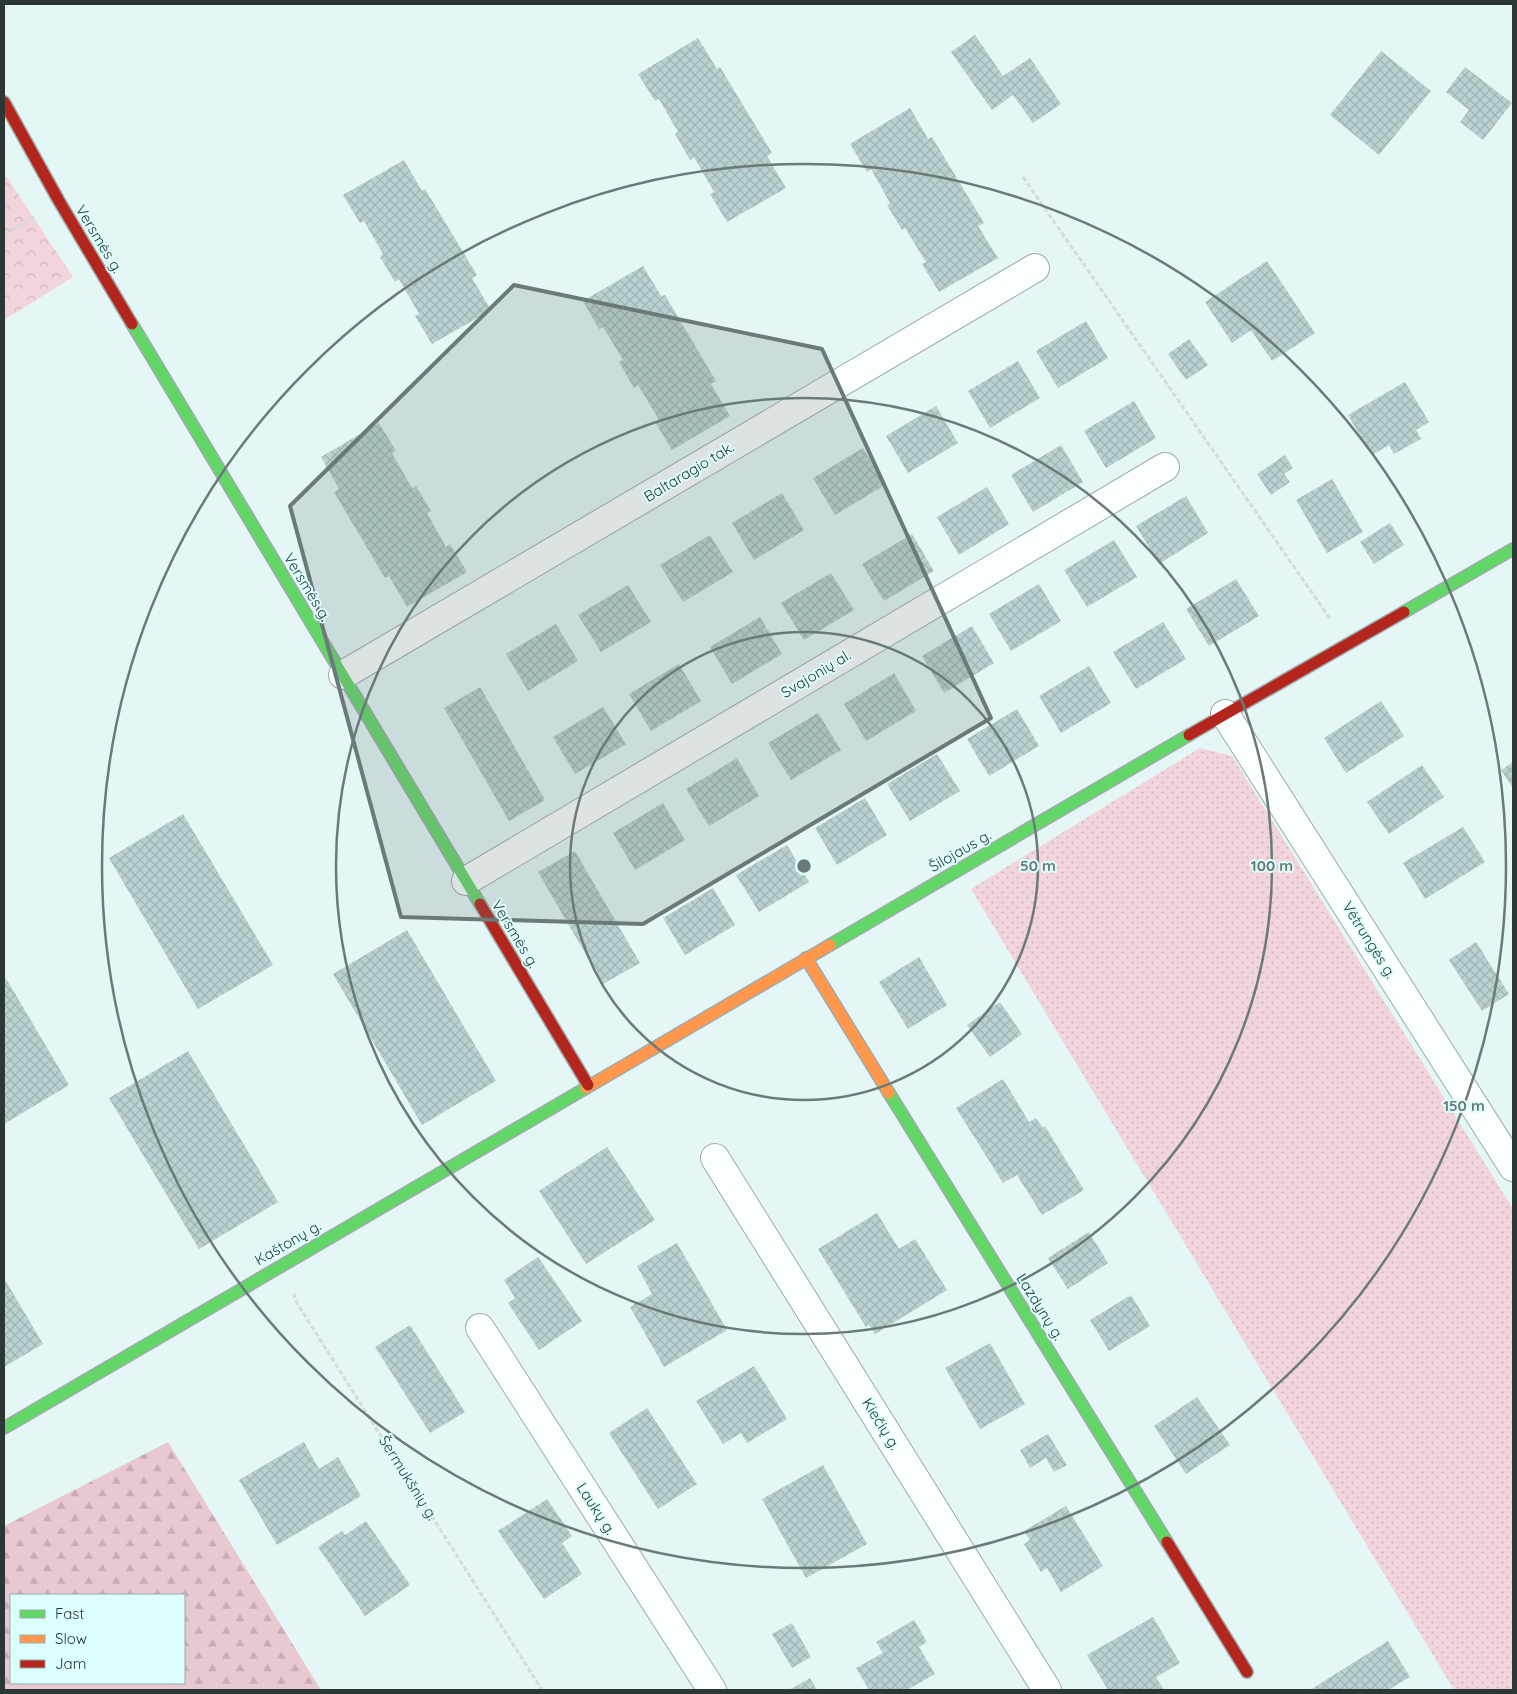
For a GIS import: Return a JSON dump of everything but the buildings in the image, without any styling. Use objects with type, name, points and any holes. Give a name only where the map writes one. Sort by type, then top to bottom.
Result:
[{"type":"street","name":"Versmės g.","points":[[4,102],[58,201],[588,1085]]},
{"type":"street","name":"Baltaragio tak.","points":[[343,675],[1035,268]]},
{"type":"street","name":"Svajonių al.","points":[[466,881],[1165,467]]},
{"type":"street","name":"Šilojaus g.","points":[[588,1085],[1347,643],[1513,549]]},
{"type":"street","name":"Vėtrungės g.","points":[[1225,714],[1513,1167]]},
{"type":"street","name":"Lazdynų g.","points":[[806,958],[1247,1672]]},
{"type":"street","name":"Kaštonų g.","points":[[4,1428],[588,1085]]},
{"type":"street","name":"Kiečių g.","points":[[715,1158],[1047,1690]]},
{"type":"street","name":"Laukų g.","points":[[480,1328],[712,1690]]},
{"type":"path","points":[[1023,177],[1347,643]]},
{"type":"path","points":[[4,234],[58,201]]},
{"type":"path","name":"Šermukšnių g.","points":[[290,1260],[295,1300],[542,1690]]},
{"type":"highlighted area","points":[[514,285],[822,349],[991,718],[643,924],[401,917],[290,506]]},
{"type":"green space","points":[[4,173],[73,277],[4,320]]},
{"type":"green space","points":[[1200,748],[1232,756],[1513,1209],[1513,1690],[1454,1690],[971,889]]},
{"type":"green space","points":[[168,1442],[321,1690],[4,1690],[4,1526]]},
{"type":"traffic: fast","points":[[132,324],[480,904]]},
{"type":"traffic: fast","points":[[1404,612],[1513,549]]},
{"type":"traffic: fast","points":[[830,945],[1189,735]]},
{"type":"traffic: fast","points":[[4,1428],[586,1088]]},
{"type":"traffic: fast","points":[[889,1093],[1167,1542]]},
{"type":"traffic: slow","points":[[586,1088],[830,945]]},
{"type":"traffic: slow","points":[[806,958],[889,1093]]},
{"type":"traffic: jam","points":[[4,102],[59,201],[132,324]]},
{"type":"traffic: jam","points":[[1189,735],[1404,612]]},
{"type":"traffic: jam","points":[[480,904],[588,1085]]},
{"type":"traffic: jam","points":[[1167,1542],[1247,1672]]}]
